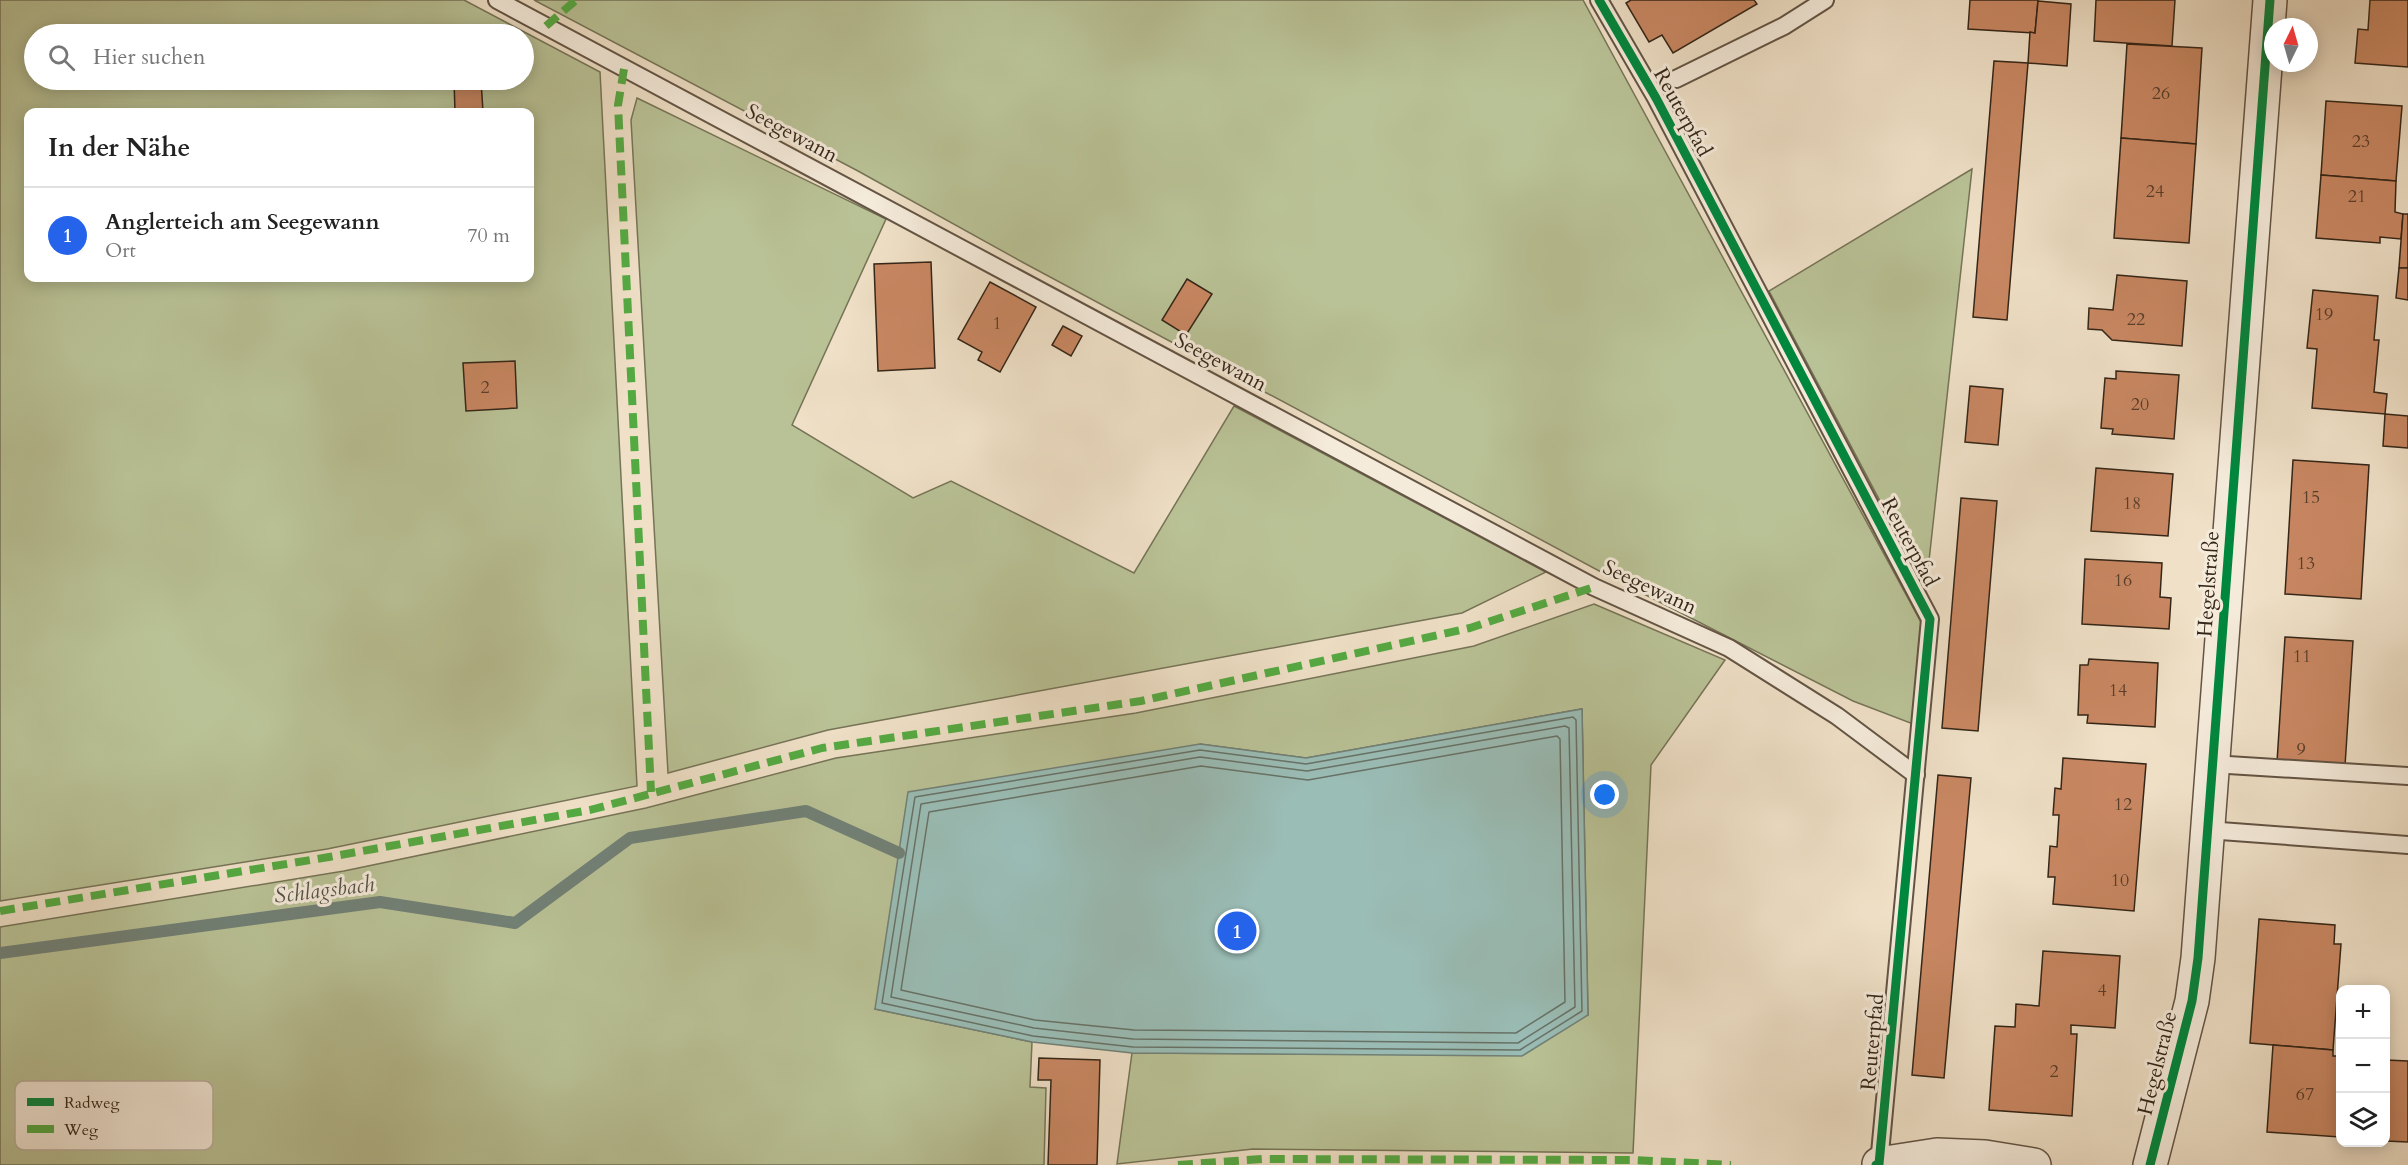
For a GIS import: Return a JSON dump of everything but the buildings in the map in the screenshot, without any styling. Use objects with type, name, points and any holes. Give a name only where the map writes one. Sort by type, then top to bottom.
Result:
[{"type":"street","name":"Hegelstraße","points":[[2150,1165],[2192,1001],[2198,958],[2270,0]]},
{"type":"street","points":[[1878,1164],[1937,1155],[1985,1157],[2034,1165]]},
{"type":"lane","name":"Seegewann","points":[[497,0],[1594,587],[1729,648],[1837,716],[1916,775]]},
{"type":"lane","name":"Reuterpfad","points":[[1599,0],[1662,108],[1930,619],[1878,1164]]},
{"type":"lane","points":[[1676,79],[1784,26],[1825,0]]},
{"type":"lane","points":[[2212,764],[2408,776]]},
{"type":"lane","points":[[2208,830],[2408,845]]},
{"type":"green space","points":[[0,0],[464,0],[509,24],[24,24],[24,90],[534,90],[534,37],[600,72],[637,786],[327,849],[0,901]]},
{"type":"green space","points":[[534,0],[1583,0],[1922,624],[1913,724],[1853,701],[1603,573],[1024,263],[858,171]]},
{"type":"green space","points":[[637,98],[886,219],[792,425],[913,498],[951,481],[1134,573],[1234,406],[1546,572],[1462,613],[828,730],[668,773],[631,120]]},
{"type":"green space","points":[[1972,169],[1926,588],[1769,291]]},
{"type":"green space","points":[[1594,604],[1725,660],[1651,765],[1633,1153],[1253,1149],[1117,1164],[1132,1053],[1318,1054],[1588,1015],[1582,709],[1306,758],[1200,744],[875,1009],[1032,1042],[1030,1087],[1046,1088],[1044,1165],[0,1165],[0,927],[344,871],[646,808],[836,758],[1136,713],[1474,646]]},
{"type":"water","points":[[1582,709],[1588,1015],[1522,1056],[1132,1053],[1032,1042],[875,1009],[908,792],[1200,744],[1306,758]]},
{"type":"waterway","name":"Schlagsbach","points":[[0,953],[380,902],[515,923],[630,838],[806,811],[899,853]]},
{"type":"marked path","points":[[546,26],[576,0]]},
{"type":"marked path","points":[[624,69],[618,105],[651,792]]},
{"type":"marked path","points":[[0,911],[329,857],[590,810],[822,748],[1141,701],[1470,628],[1594,587]]},
{"type":"marked path","points":[[1178,1165],[1262,1159],[1634,1160],[1731,1165]]},
{"type":"cycle path","points":[[1599,0],[1656,98],[1930,619],[1879,1164],[1876,1165]]},
{"type":"cycle path","points":[[2150,1165],[2192,1001],[2198,958],[2270,0]]},
{"type":"place","name":"Anglerteich am Seegewann","points":[[1237,931]]}]
